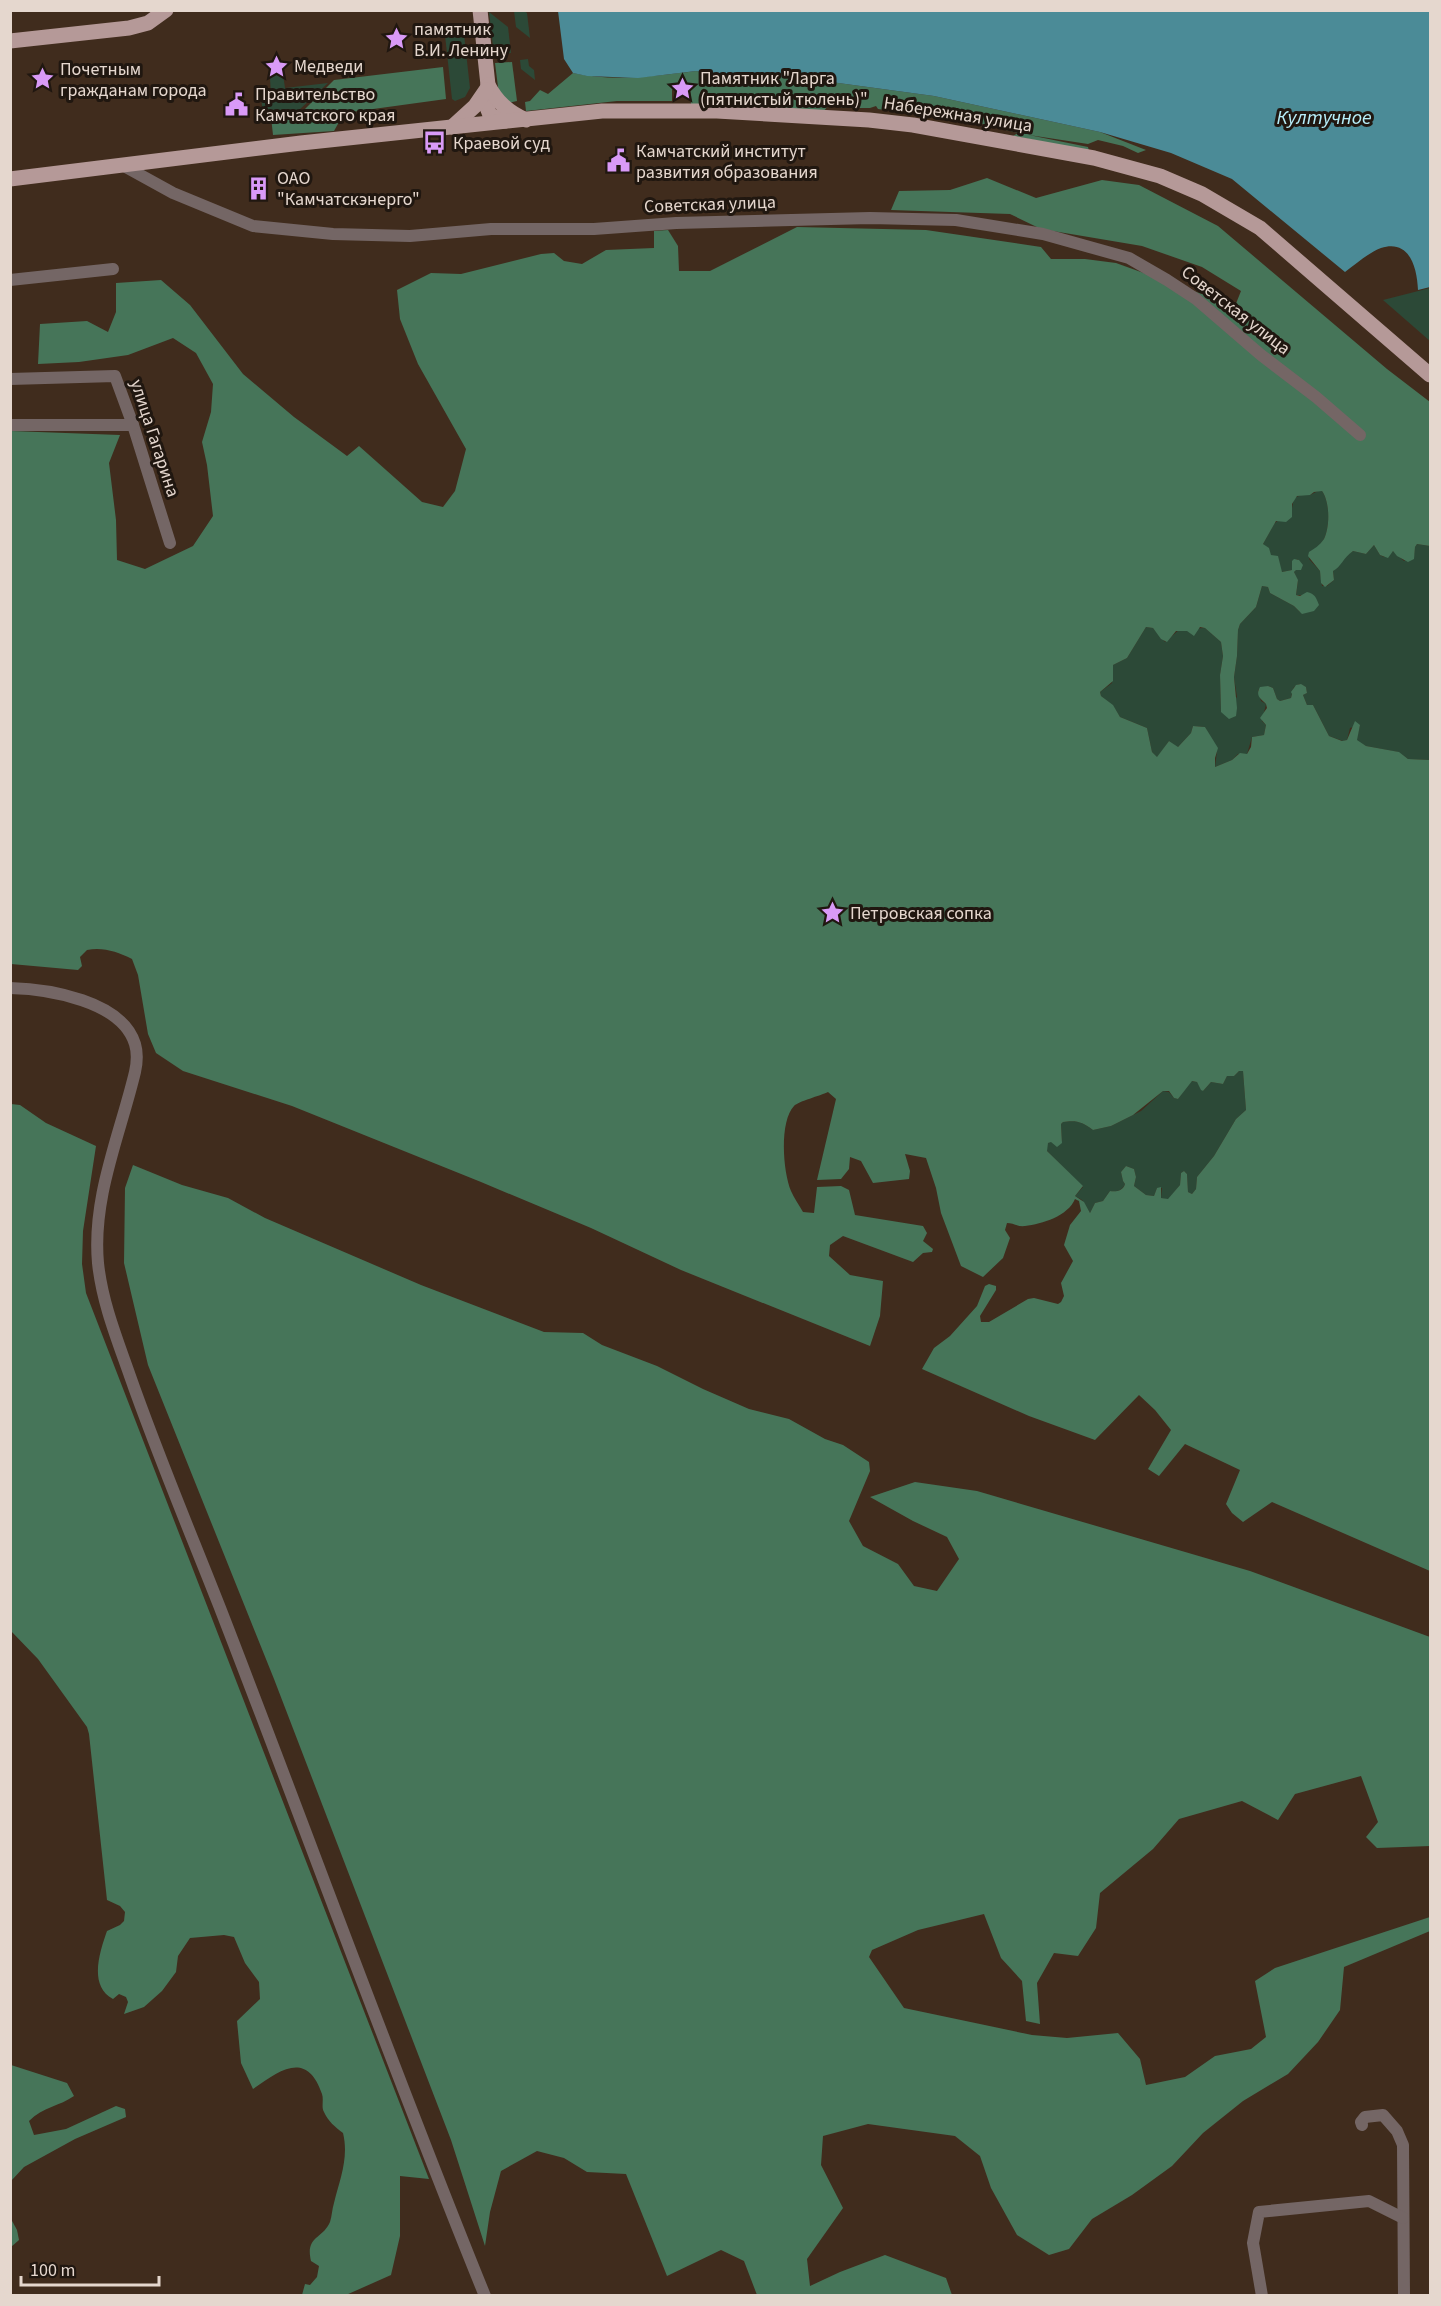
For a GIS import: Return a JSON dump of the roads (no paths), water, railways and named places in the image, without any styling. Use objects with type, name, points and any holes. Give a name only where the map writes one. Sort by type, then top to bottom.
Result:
[{"type":"main road","points":[[10,41],[129,28],[147,23],[166,10]]},
{"type":"main road","points":[[480,10],[488,85],[484,102],[490,115],[507,122]]},
{"type":"main road","points":[[488,85],[502,106],[526,120]]},
{"type":"main road","points":[[452,127],[475,106],[488,85]]},
{"type":"main road","name":"Набережная улица","points":[[124,166],[452,127],[629,109],[717,111],[870,120],[1014,142],[1138,169],[1202,194],[1251,222],[1431,375]]},
{"type":"main road","points":[[10,179],[124,166]]},
{"type":"street","name":"Советская улица","points":[[124,166],[173,193],[253,226],[333,234],[410,236],[491,229],[594,229],[676,223],[881,218],[956,220],[1042,234],[1129,258],[1167,280],[1196,299],[1360,435]]},
{"type":"street","points":[[10,280],[113,269]]},
{"type":"street","name":"улица Гагарина","points":[[10,379],[116,376],[170,543]]},
{"type":"street","points":[[10,425],[133,425]]},
{"type":"street","points":[[10,988],[59,994],[101,1009],[117,1019],[135,1044],[137,1058],[135,1072],[111,1157],[98,1220],[97,1246],[101,1286],[110,1319],[145,1417],[416,2124],[485,2295]]},
{"type":"street","points":[[1362,2125],[1361,2122],[1365,2117],[1383,2115],[1397,2131],[1403,2149],[1404,2295]]},
{"type":"street","points":[[1262,2295],[1253,2243],[1259,2212],[1369,2201],[1403,2218]]},
{"type":"water","name":"Култучное","points":[[558,11],[1430,11],[1430,287],[1418,290],[1416,273],[1410,257],[1399,248],[1391,246],[1376,250],[1345,272],[1232,179],[1171,153],[1100,132],[934,96],[809,79],[776,76],[753,81],[696,71],[638,78],[587,76],[573,73],[564,59]]},
{"type":"place","name":"памятник В.И. Ленину","points":[[396,39]]},
{"type":"place","name":"Медведи","points":[[276,66]]},
{"type":"place","name":"Почетным гражданам города","points":[[42,79]]},
{"type":"place","name":"Памятник \"Ларга (пятнистый тюлень)\"","points":[[682,88]]},
{"type":"place","name":"Правительство Камчатского края","points":[[237,104]]},
{"type":"place","name":"Краевой суд","points":[[435,143]]},
{"type":"place","name":"Камчатский институт развития образования","points":[[618,161]]},
{"type":"place","name":"ОАО \"Камчатскэнерго\"","points":[[259,188]]},
{"type":"place","name":"Петровская сопка","points":[[832,913]]}]
